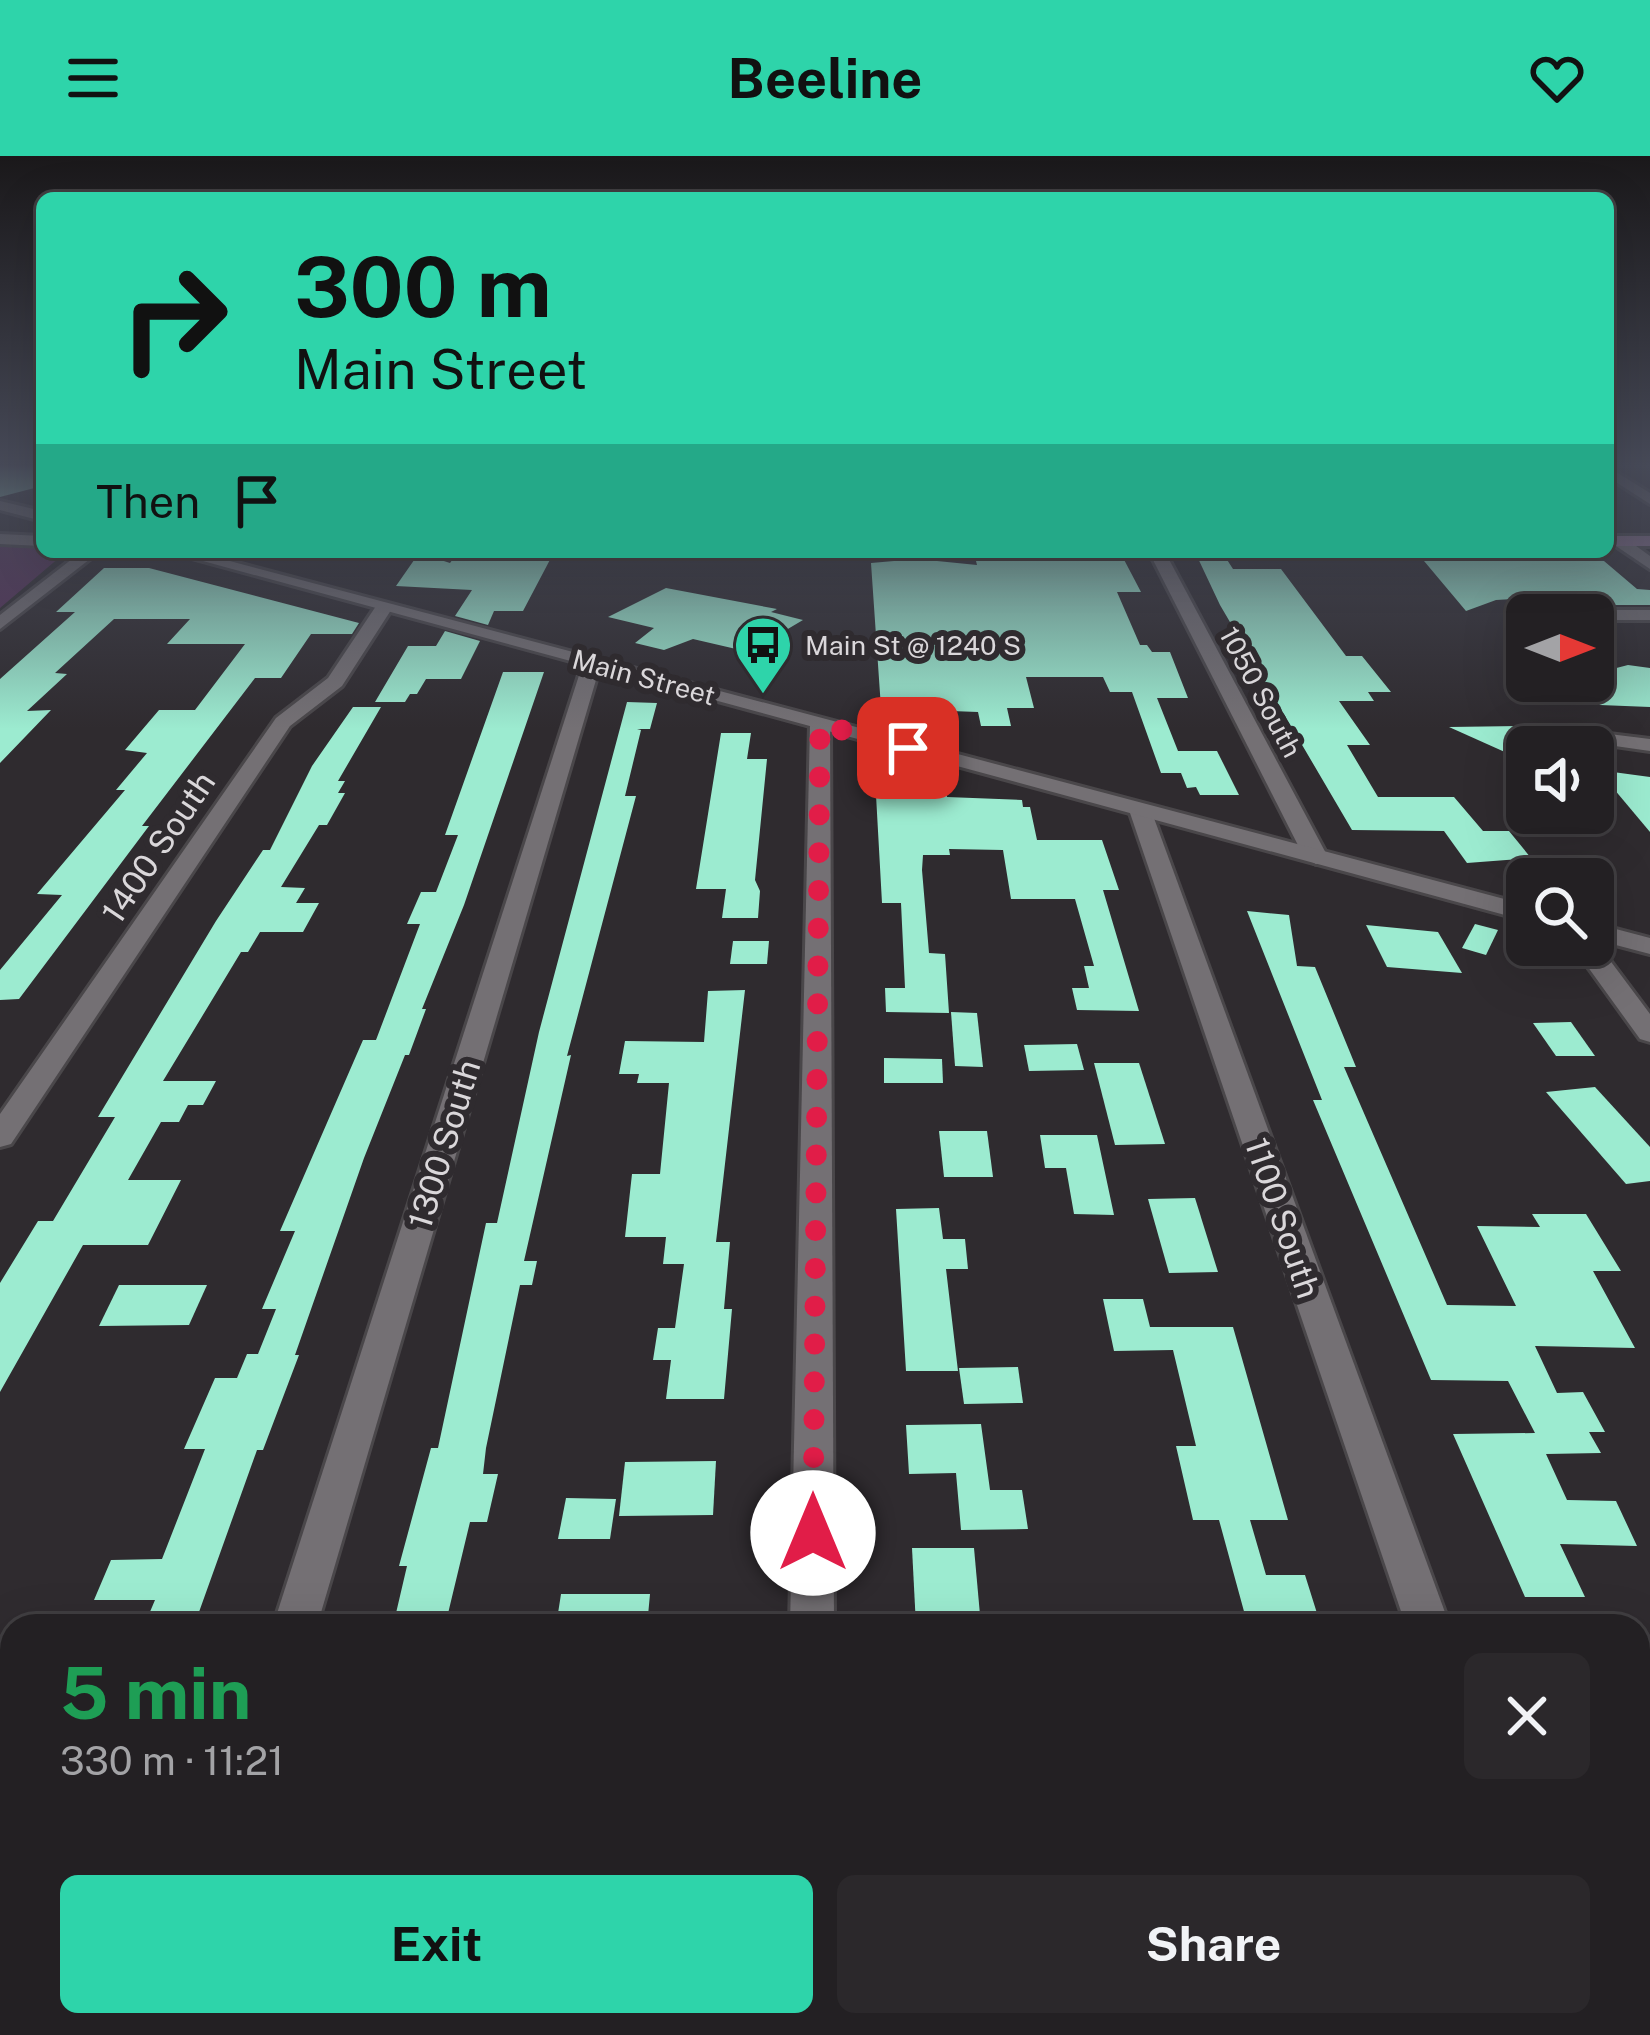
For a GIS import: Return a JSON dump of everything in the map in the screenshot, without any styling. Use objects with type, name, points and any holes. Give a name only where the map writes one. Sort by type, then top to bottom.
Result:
[{"type":"street","name":"Main Street","points":[[209,558],[1506,907]]},
{"type":"street","name":"1050 South","points":[[1160,558],[1316,857]]},
{"type":"street","points":[[0,624],[67,560]]},
{"type":"street","name":"1400 South","points":[[0,1138],[283,722],[335,682],[384,607]]},
{"type":"street","points":[[1614,615],[1650,615]]},
{"type":"street","name":"1300 South","points":[[299,1614],[592,663]]},
{"type":"street","points":[[812,1614],[820,724]]},
{"type":"street","points":[[1614,741],[1650,745]]},
{"type":"street","name":"1100 South","points":[[1140,809],[1424,1614]]},
{"type":"street","points":[[1614,937],[1650,946]]},
{"type":"street","points":[[1601,966],[1650,1033]]},
{"type":"shaded area","points":[[0,554],[59,558],[0,608]]},
{"type":"building","points":[[416,558],[450,563],[454,558],[551,558],[523,611],[494,611],[488,625],[455,616],[472,590],[396,586]]},
{"type":"building","points":[[975,558],[1123,558],[1141,592],[1117,592],[1140,645],[1152,652],[1170,652],[1188,698],[1157,698],[1178,751],[1217,751],[1239,795],[1200,795],[1196,787],[1187,788],[1181,773],[1161,773],[1132,692],[1110,692],[1103,677],[1026,677],[1034,708],[1007,708],[1011,726],[981,726],[978,712],[924,710],[905,717],[881,708],[871,563],[917,559],[977,565]]},
{"type":"building","points":[[1198,558],[1226,558],[1233,569],[1281,569],[1346,656],[1362,656],[1391,692],[1368,692],[1374,701],[1339,701],[1370,745],[1347,745],[1378,797],[1454,797],[1483,831],[1511,834],[1531,858],[1467,863],[1444,831],[1352,830],[1220,605]]},
{"type":"building","points":[[1422,558],[1604,561],[1637,589],[1650,590],[1650,605],[1614,605],[1614,594],[1506,594],[1506,599],[1466,611]]},
{"type":"building","points":[[104,568],[149,568],[359,623],[352,634],[311,634],[281,678],[255,678],[19,999],[0,1000],[0,970],[62,895],[37,894],[125,790],[116,790],[147,753],[125,750],[159,710],[195,710],[245,644],[167,644],[190,619],[114,619],[55,673],[67,674],[27,711],[51,710],[0,763],[0,679],[75,612],[56,612]]},
{"type":"building","points":[[666,588],[777,609],[771,612],[803,620],[749,652],[693,639],[664,650],[635,643],[654,628],[608,617]]},
{"type":"building","points":[[445,631],[480,641],[461,679],[426,679],[405,702],[375,702],[408,646],[436,646]]},
{"type":"building","points":[[1650,668],[1650,707],[1600,705],[1597,702],[1614,702],[1614,669]]},
{"type":"building","points":[[503,672],[544,672],[464,905],[422,1009],[426,1009],[364,1158],[295,1355],[299,1355],[263,1450],[257,1450],[198,1614],[149,1614],[155,1600],[94,1600],[111,1560],[162,1559],[205,1449],[184,1449],[215,1378],[237,1378],[247,1354],[258,1354],[276,1309],[262,1309],[295,1231],[280,1231],[363,1040],[376,1040],[420,924],[407,924],[421,892],[436,892],[458,835],[445,835]]},
{"type":"building","points":[[627,702],[657,703],[650,729],[637,729],[641,730],[625,796],[636,796],[567,1056],[571,1055],[524,1261],[537,1261],[532,1285],[520,1285],[486,1448],[483,1474],[498,1474],[487,1522],[470,1522],[448,1614],[396,1614],[407,1566],[399,1566],[431,1448],[438,1448],[486,1223],[497,1223],[539,1032]]},
{"type":"building","points":[[353,707],[381,707],[338,781],[345,781],[338,793],[345,793],[281,887],[305,888],[296,903],[319,903],[303,932],[260,932],[248,952],[241,952],[163,1081],[216,1081],[203,1105],[188,1105],[179,1122],[161,1122],[128,1180],[181,1180],[148,1245],[83,1245],[0,1392],[0,1283],[38,1221],[53,1221],[115,1117],[98,1117],[216,921],[263,850],[270,850],[312,766]]},
{"type":"building","points":[[1506,726],[1506,753],[1449,727]]},
{"type":"building","points":[[721,733],[751,733],[747,759],[767,759],[755,880],[760,891],[758,918],[722,918],[726,889],[696,889]]},
{"type":"building","points":[[1614,772],[1650,777],[1650,832],[1614,789]]},
{"type":"building","points":[[875,777],[945,782],[947,797],[1022,800],[1023,807],[1030,807],[1037,840],[1102,840],[1119,890],[1103,890],[1139,1011],[1077,1010],[1072,988],[1089,988],[1084,966],[1094,966],[1075,899],[1011,899],[1003,850],[949,849],[950,855],[923,855],[922,870],[929,953],[945,954],[949,1013],[886,1012],[885,988],[905,988],[901,903],[882,903]]},
{"type":"building","points":[[1247,911],[1289,915],[1297,966],[1315,967],[1356,1067],[1344,1067],[1447,1305],[1516,1306],[1477,1226],[1540,1227],[1532,1214],[1586,1214],[1621,1271],[1593,1271],[1635,1348],[1535,1346],[1557,1393],[1583,1392],[1605,1432],[1589,1432],[1601,1453],[1546,1454],[1567,1500],[1616,1501],[1637,1546],[1560,1544],[1585,1597],[1525,1597],[1453,1434],[1535,1433],[1508,1381],[1431,1380],[1313,1100],[1322,1100]]},
{"type":"building","points":[[1475,924],[1498,930],[1486,955],[1462,948]]},
{"type":"building","points":[[1366,925],[1438,932],[1462,973],[1387,967]]},
{"type":"building","points":[[733,941],[769,941],[767,964],[730,964]]},
{"type":"building","points":[[745,990],[716,1242],[730,1242],[724,1309],[732,1309],[724,1399],[666,1399],[671,1360],[653,1360],[658,1328],[675,1328],[684,1264],[663,1264],[666,1237],[625,1237],[632,1174],[660,1174],[669,1083],[637,1083],[639,1074],[619,1074],[625,1041],[704,1042],[708,991]]},
{"type":"building","points":[[951,1012],[977,1013],[983,1067],[955,1066]]},
{"type":"building","points":[[1571,1022],[1595,1056],[1556,1056],[1533,1023]]},
{"type":"building","points":[[1077,1044],[1084,1070],[1029,1071],[1024,1045]]},
{"type":"building","points":[[884,1058],[942,1059],[943,1083],[884,1083]]},
{"type":"building","points":[[1094,1063],[1139,1063],[1165,1144],[1115,1145]]},
{"type":"building","points":[[1595,1087],[1650,1147],[1650,1181],[1626,1184],[1546,1092]]},
{"type":"building","points":[[939,1131],[987,1131],[993,1177],[944,1177]]},
{"type":"building","points":[[1040,1135],[1097,1135],[1114,1215],[1074,1214],[1066,1168],[1045,1168]]},
{"type":"building","points":[[1195,1198],[1218,1272],[1169,1273],[1148,1199]]},
{"type":"building","points":[[939,1208],[943,1239],[965,1239],[968,1269],[946,1269],[958,1371],[906,1371],[896,1209]]},
{"type":"building","points":[[119,1285],[207,1285],[189,1325],[99,1326]]},
{"type":"building","points":[[1103,1299],[1143,1299],[1150,1327],[1233,1327],[1288,1520],[1250,1520],[1266,1575],[1305,1575],[1317,1614],[1245,1614],[1219,1520],[1193,1520],[1176,1446],[1196,1446],[1173,1350],[1114,1351]]},
{"type":"building","points":[[1018,1367],[1023,1403],[964,1404],[959,1368]]},
{"type":"building","points":[[981,1424],[990,1490],[1022,1490],[1028,1529],[961,1530],[956,1473],[909,1474],[906,1425]]},
{"type":"building","points":[[716,1461],[713,1515],[619,1516],[625,1462]]},
{"type":"building","points":[[566,1498],[616,1499],[610,1539],[558,1539]]},
{"type":"building","points":[[912,1548],[974,1548],[980,1614],[915,1614]]},
{"type":"building","points":[[561,1594],[650,1594],[648,1614],[558,1614]]},
{"type":"place","name":"Main St @ 1240 S","points":[[763,696]]},
{"type":"route","points":[[813,1533],[820,724],[908,748]]}]
